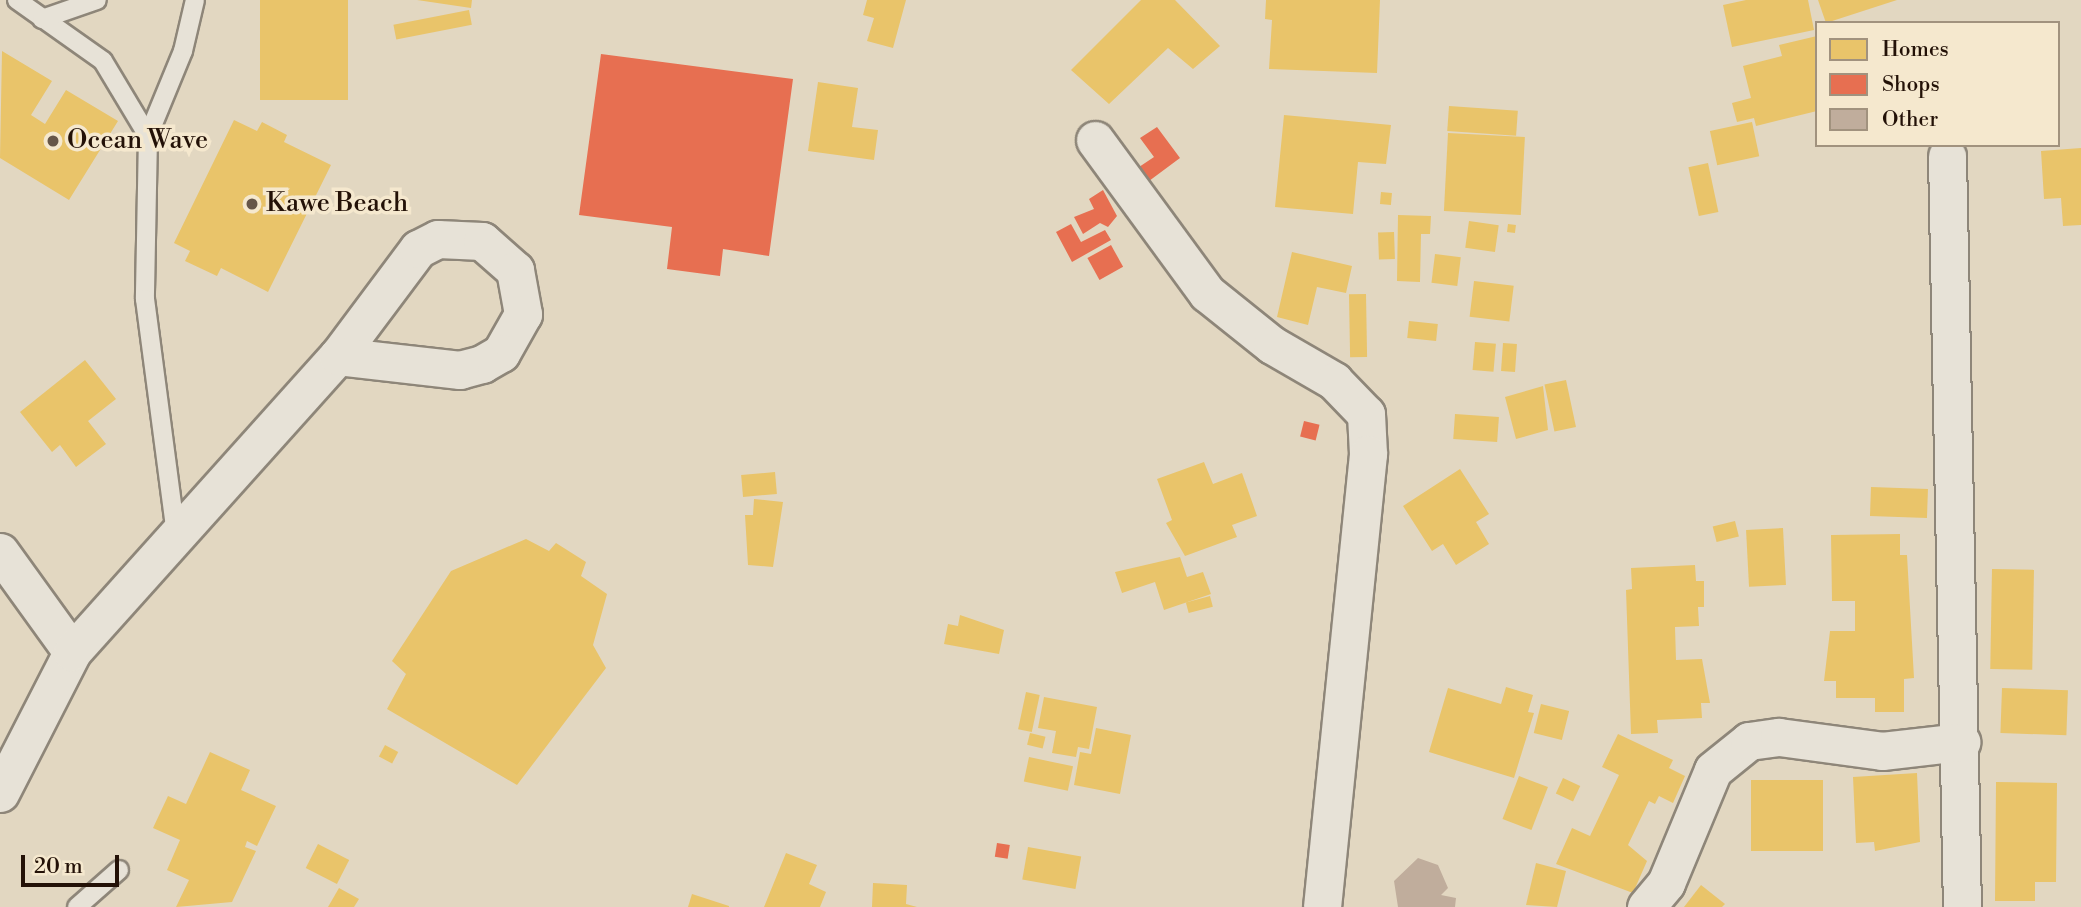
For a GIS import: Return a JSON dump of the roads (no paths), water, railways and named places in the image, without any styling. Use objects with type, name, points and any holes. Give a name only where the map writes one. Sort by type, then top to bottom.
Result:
[{"type":"street","points":[[1095,140],[1207,293],[1272,345],[1334,381],[1366,414],[1368,454],[1322,907]]},
{"type":"street","points":[[1947,156],[1961,742],[1962,907]]},
{"type":"street","points":[[0,793],[72,652],[338,356],[418,249],[439,239],[482,241],[515,270],[523,314],[501,353],[482,365],[460,370],[338,356]]},
{"type":"street","points":[[0,552],[72,652]]},
{"type":"street","points":[[1646,907],[1671,872],[1713,771],[1749,741],[1779,737],[1882,751],[1961,742]]},
{"type":"lane","points":[[18,0],[103,61],[148,136]]},
{"type":"lane","points":[[42,19],[97,0]]},
{"type":"lane","points":[[176,535],[145,299],[148,136],[183,51],[195,0]]},
{"type":"lane","points":[[77,907],[120,870]]},
{"type":"place","name":"Ocean Wave","points":[[53,141]]},
{"type":"place","name":"Kawe Beach","points":[[252,204]]}]
